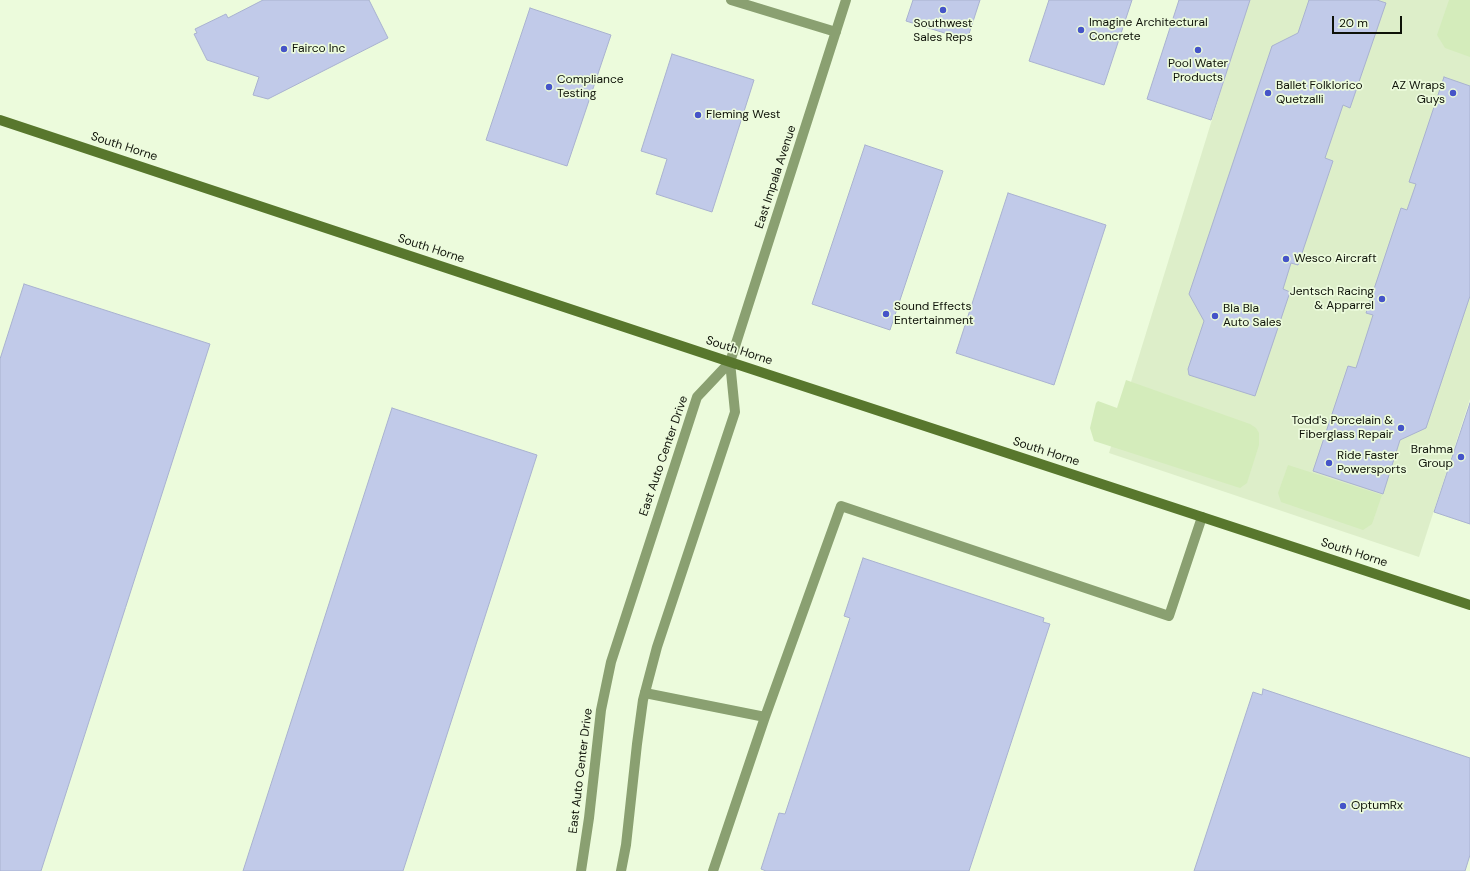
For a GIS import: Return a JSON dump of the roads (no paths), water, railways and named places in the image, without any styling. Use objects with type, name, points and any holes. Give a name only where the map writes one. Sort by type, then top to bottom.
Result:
[{"type":"street","points":[[731,0],[836,32]]},
{"type":"street","name":"East Impala Avenue","points":[[730,362],[846,0]]},
{"type":"street","name":"South Horne","points":[[0,120],[1470,605]]},
{"type":"street","points":[[621,871],[626,845],[637,744],[645,693],[657,647],[735,412],[730,362]]},
{"type":"street","name":"East Auto Center Drive","points":[[581,871],[589,818],[601,710],[611,662],[697,397],[730,362]]},
{"type":"street","points":[[713,871],[765,717],[841,506],[1168,616],[1202,517]]},
{"type":"street","points":[[645,693],[765,717]]},
{"type":"place","name":"Southwest Sales Reps","points":[[943,10]]},
{"type":"place","name":"Imagine Architectural Concrete","points":[[1081,30]]},
{"type":"place","name":"Fairco Inc","points":[[284,49]]},
{"type":"place","name":"Pool Water Products","points":[[1198,50]]},
{"type":"place","name":"Compliance Testing","points":[[549,87]]},
{"type":"place","name":"Ballet Folklorico Quetzalli","points":[[1268,93]]},
{"type":"place","name":"AZ Wraps Guys","points":[[1453,93]]},
{"type":"place","name":"Fleming West","points":[[698,115]]},
{"type":"place","name":"Wesco Aircraft","points":[[1286,259]]},
{"type":"place","name":"Jentsch Racing & Apparrel","points":[[1382,299]]},
{"type":"place","name":"Sound Effects Entertainment","points":[[886,314]]},
{"type":"place","name":"Bla Bla Auto Sales","points":[[1215,316]]},
{"type":"place","name":"Todd's Porcelain & Fiberglass Repair","points":[[1401,428]]},
{"type":"place","name":"Brahma Group","points":[[1461,457]]},
{"type":"place","name":"Ride Faster Powersports","points":[[1329,463]]},
{"type":"place","name":"OptumRx","points":[[1343,806]]}]
